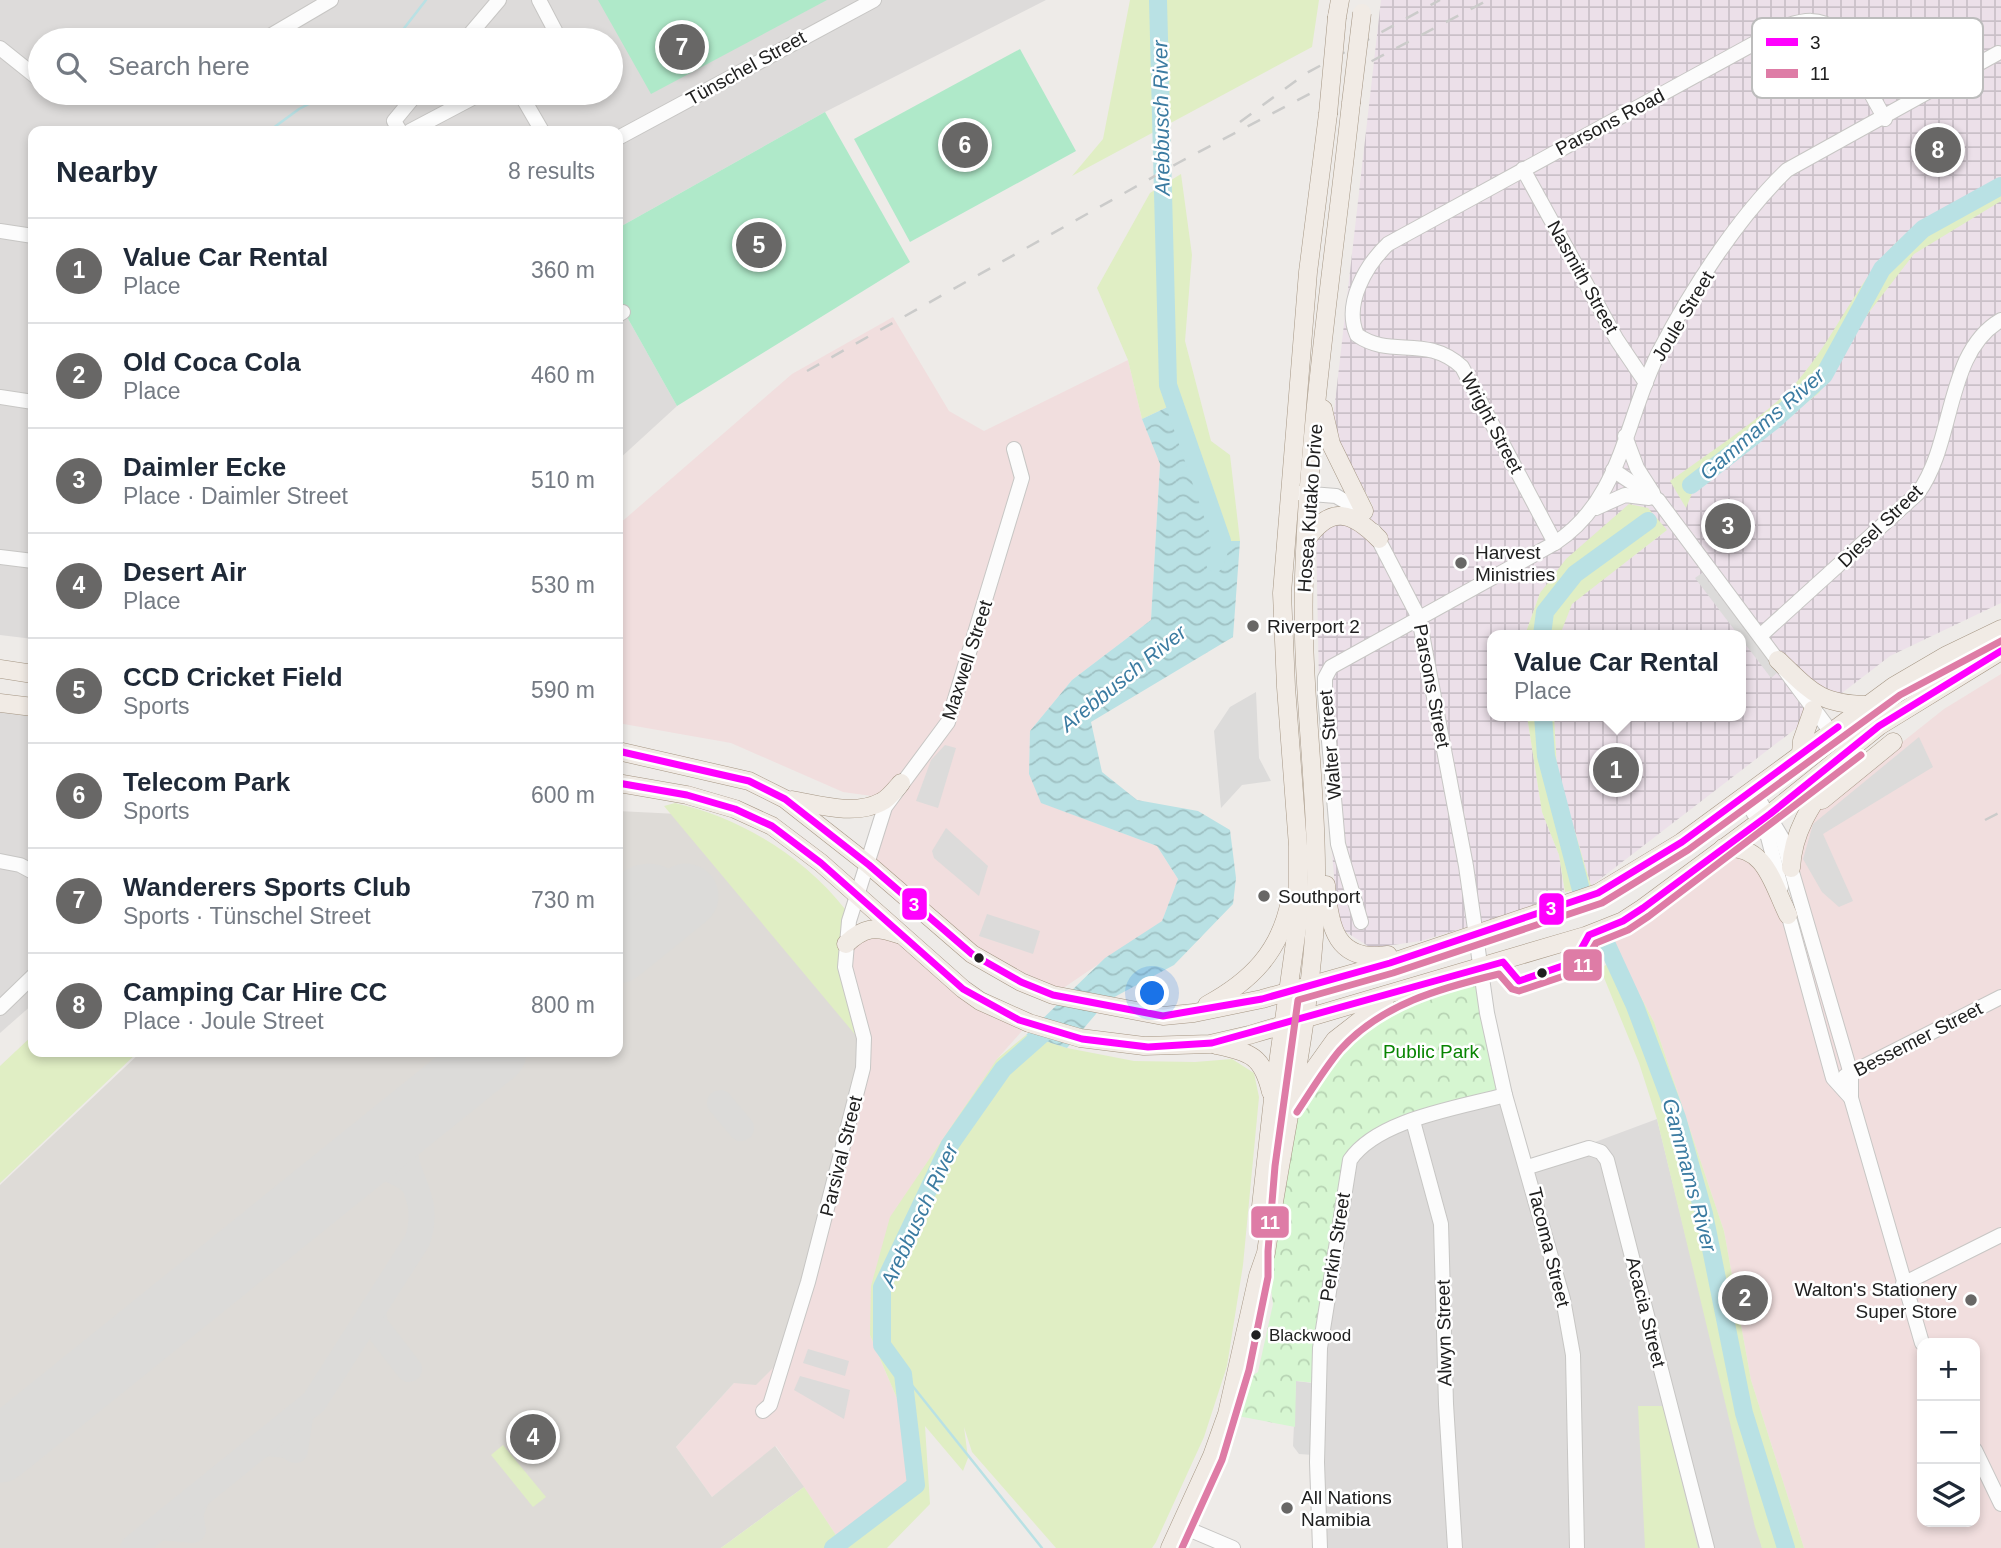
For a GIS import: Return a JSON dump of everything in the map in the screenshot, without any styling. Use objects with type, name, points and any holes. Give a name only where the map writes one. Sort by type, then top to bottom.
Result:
[{"type":"main road","name":"Hosea Kutako Drive","points":[[1280,1102],[1305,1017],[1310,985],[1318,878],[1303,626],[1306,540],[1320,388],[1363,6]]},
{"type":"main road","name":"Hosea Kutako Drive","points":[[1280,1102],[1284,1023],[1298,921],[1297,846],[1283,635],[1288,492],[1308,272],[1339,9]]},
{"type":"main road","points":[[1320,388],[1331,444],[1364,511]]},
{"type":"main road","points":[[1306,540],[1316,526],[1333,515],[1356,518],[1379,539]]},
{"type":"main road","points":[[1170,1548],[1227,1414],[1258,1276],[1257,1251],[1280,1102],[1335,1040],[1362,1016],[1412,988],[1649,865],[1866,705],[1946,651],[2001,629]]},
{"type":"main road","points":[[1946,651],[1958,663],[1983,660]]},
{"type":"main road","points":[[1313,763],[1329,919],[1334,932],[1350,951],[1369,958],[1420,951],[1479,951],[1573,940],[1623,921],[1765,817],[1879,726],[2001,651]]},
{"type":"main road","points":[[1778,660],[1824,699],[1839,704],[1866,705]]},
{"type":"main road","points":[[0,669],[28,673]]},
{"type":"main road","points":[[0,703],[28,706]]},
{"type":"main road","points":[[1801,754],[1802,741],[1813,710]]},
{"type":"main road","points":[[1831,732],[1846,736],[1879,726]]},
{"type":"main road","points":[[1807,812],[1893,742]]},
{"type":"main road","points":[[623,752],[749,782],[785,799],[869,865],[972,954],[1021,982],[1053,995],[1163,1016],[1194,1013],[1289,992],[1390,963],[1420,951]]},
{"type":"main road","points":[[1790,868],[1794,841],[1807,812],[1847,754]]},
{"type":"main road","points":[[785,799],[836,808],[855,807],[882,802],[901,783]]},
{"type":"main road","points":[[623,784],[687,795],[754,817],[797,844],[980,1001],[1028,1023],[1080,1038],[1144,1046],[1210,1044],[1412,988]]},
{"type":"main road","points":[[1194,1013],[1236,989],[1258,970],[1271,953],[1281,936],[1288,915],[1297,846]]},
{"type":"main road","points":[[1723,848],[1743,849],[1760,857],[1787,915]]},
{"type":"main road","points":[[846,944],[858,933],[870,928],[905,936]]},
{"type":"main road","points":[[1210,1044],[1251,1054],[1263,1067],[1280,1102]]},
{"type":"street","points":[[283,28],[331,0]]},
{"type":"street","points":[[475,28],[499,0]]},
{"type":"street","points":[[539,0],[554,28]]},
{"type":"street","name":"Tünschel Street","points":[[623,135],[874,0]]},
{"type":"street","name":"Parsons Road","points":[[1357,335],[1354,317],[1361,280],[1372,260],[1388,244],[1752,44]]},
{"type":"street","points":[[0,48],[28,70]]},
{"type":"street","name":"Joule Street","points":[[1983,62],[1998,53]]},
{"type":"street","name":"Parsons Road","points":[[1874,98],[1885,118]]},
{"type":"street","name":"Joule Street","points":[[1419,618],[1555,543],[1580,524],[1594,509],[1613,470],[1646,383],[1673,326],[1715,261],[1770,187],[1787,170],[1920,98]]},
{"type":"street","points":[[397,126],[394,121],[407,105]]},
{"type":"street","points":[[419,126],[459,105]]},
{"type":"street","points":[[527,105],[538,126]]},
{"type":"street","name":"Nasmith Street","points":[[1523,169],[1618,340],[1646,383]]},
{"type":"street","points":[[0,231],[28,235]]},
{"type":"street","name":"Diesel Street","points":[[1760,636],[1918,493],[1934,466],[1969,354],[1980,335],[2001,320]]},
{"type":"street","name":"Wright Street","points":[[1357,335],[1372,345],[1433,349],[1450,356],[1462,367],[1555,543]]},
{"type":"street","points":[[0,397],[28,401]]},
{"type":"street","points":[[1625,436],[1637,468],[1658,500],[1831,732]]},
{"type":"street","name":"Maxwell Street","points":[[858,895],[885,807],[948,722],[1022,478],[1014,449]]},
{"type":"street","points":[[1613,470],[1658,500]]},
{"type":"street","points":[[1288,492],[1336,496],[1364,511]]},
{"type":"street","points":[[1594,509],[1626,495],[1658,500]]},
{"type":"street","name":"Parsons Street","points":[[1364,511],[1419,618],[1479,951]]},
{"type":"street","points":[[0,557],[28,560]]},
{"type":"street","name":"Walter Street","points":[[1361,922],[1338,844],[1325,678],[1331,667],[1419,618]]},
{"type":"street","points":[[1748,794],[1782,838],[1851,1074],[1851,1098],[1920,1338]]},
{"type":"street","points":[[1765,817],[1787,915],[1833,1078],[1851,1098]]},
{"type":"street","points":[[0,862],[20,865],[28,869]]},
{"type":"street","name":"Parsival Street","points":[[763,1411],[770,1405],[789,1352],[863,1068],[864,1038],[845,967],[849,920],[858,895]]},
{"type":"street","name":"Tacoma Street","points":[[1479,951],[1505,1095],[1559,1279],[1573,1355],[1577,1548]]},
{"type":"street","points":[[0,1008],[28,981]]},
{"type":"street","name":"Bessemer Street","points":[[1833,1078],[1851,1074],[2001,997]]},
{"type":"street","name":"Perkin Street","points":[[1320,1548],[1317,1462],[1320,1348],[1350,1160],[1372,1137],[1413,1121],[1505,1095]]},
{"type":"street","name":"Alwyn Street","points":[[1413,1121],[1441,1224],[1446,1404],[1455,1548]]},
{"type":"street","name":"Acacia Street","points":[[1528,1167],[1589,1148],[1601,1152],[1607,1160],[1707,1548]]},
{"type":"street","points":[[1903,1284],[2001,1235]]},
{"type":"street","points":[[1980,1461],[2001,1504]]},
{"type":"street","points":[[1181,1526],[1233,1548]]},
{"type":"shaded area","points":[[0,0],[1046,0],[825,112],[623,225],[623,126],[28,126],[28,638],[0,635]]},
{"type":"shaded area","points":[[1381,0],[2001,0],[2001,603],[1890,656],[1591,886],[1557,771],[1554,721],[1746,721],[1746,630],[1562,630],[1571,604],[1667,530],[1540,593],[1527,630],[1487,630],[1487,721],[1528,721],[1542,812],[1559,855],[1565,897],[1421,941],[1371,948],[1338,927],[1319,684],[1316,531],[1373,506],[1332,429]]},
{"type":"shaded area","points":[[623,310],[677,406],[623,455]]},
{"type":"shaded area","points":[[893,317],[949,411],[984,431],[1128,360],[1142,419],[1160,464],[1151,620],[1072,680],[1030,731],[1029,774],[1042,803],[1157,846],[1178,879],[1162,921],[1053,995],[1021,982],[869,865],[906,772],[879,797],[843,792],[731,743],[623,724],[623,521],[792,374]]},
{"type":"shaded area","points":[[1702,573],[1746,630],[1735,630],[1695,578]]},
{"type":"shaded area","points":[[1746,630],[1778,672],[1771,678],[1746,645]]},
{"type":"shaded area","points":[[2001,674],[2001,1548],[1804,1548],[1751,1380],[1724,1231],[1654,1022],[1611,940],[1630,931],[1733,851],[1751,856],[1776,906],[1805,897],[1796,850],[1808,817],[1944,709]]},
{"type":"shaded area","points":[[1256,692],[1259,758],[1271,781],[1242,785],[1221,808],[1214,731],[1230,707]]},
{"type":"shaded area","points":[[0,709],[28,712],[28,1008],[0,1033]]},
{"type":"shaded area","points":[[1919,737],[1933,767],[1823,834],[1853,901],[1839,907],[1822,892],[1803,859],[1813,824]]},
{"type":"shaded area","points":[[945,745],[956,748],[938,808],[916,801],[931,760]]},
{"type":"shaded area","points":[[623,811],[678,814],[864,1038],[789,1352],[756,1385],[734,1383],[676,1447],[712,1497],[775,1446],[804,1487],[721,1548],[0,1548],[0,1185],[136,1057],[623,1057]]},
{"type":"shaded area","points":[[946,828],[988,866],[979,896],[934,858],[932,851]]},
{"type":"shaded area","points":[[987,914],[1040,931],[1033,954],[979,936]]},
{"type":"shaded area","points":[[881,928],[947,976],[1029,1023],[997,1059],[870,1335],[904,1415],[910,1446],[912,1485],[838,1538],[776,1446],[712,1497],[676,1447],[734,1383],[863,1068],[845,954]]},
{"type":"shaded area","points":[[1505,1095],[1528,1167],[1657,1119],[1762,1548],[1321,1548],[1317,1383],[1350,1160],[1372,1137]]},
{"type":"shaded area","points":[[808,1349],[849,1361],[845,1376],[803,1363]]},
{"type":"shaded area","points":[[800,1376],[850,1390],[844,1419],[794,1390]]},
{"type":"shaded area","points":[[1296,1381],[1312,1383],[1313,1455],[1299,1454],[1293,1446]]},
{"type":"green space","points":[[598,0],[827,0],[651,94],[623,44],[623,28],[614,28]]},
{"type":"green space","points":[[1130,0],[1319,0],[1312,47],[1072,176],[1103,139]]},
{"type":"green space","points":[[1020,49],[1076,151],[910,242],[854,139]]},
{"type":"green space","points":[[825,112],[910,262],[677,406],[623,310],[623,225]]},
{"type":"green space","points":[[1181,174],[1192,255],[1185,341],[1211,441],[1230,455],[1240,541],[1222,541],[1174,404],[1142,419],[1128,360],[1097,288],[1150,193]]},
{"type":"green space","points":[[2001,179],[2001,201],[1914,254],[1860,324],[1819,393],[1693,491],[1686,508],[1670,481],[1755,420],[1798,381],[1863,284],[1892,247],[1930,217]]},
{"type":"green space","points":[[1629,504],[1648,508],[1667,530],[1572,604],[1562,630],[1527,630],[1540,593],[1566,559]]},
{"type":"green space","points":[[1528,721],[1554,721],[1557,771],[1591,886],[1565,892],[1559,855],[1542,812]]},
{"type":"green space","points":[[675,803],[724,818],[769,842],[810,872],[845,909],[838,959],[858,1038],[664,806]]},
{"type":"green space","points":[[1620,958],[1654,1022],[1724,1231],[1751,1380],[1804,1548],[1762,1548],[1755,1527],[1657,1119],[1639,1063],[1600,968]]},
{"type":"green space","name":"Public Park","points":[[1481,968],[1505,1095],[1413,1121],[1358,1148],[1317,1383],[1296,1381],[1295,1427],[1227,1414],[1234,1387],[1258,1372],[1273,1304],[1266,1253],[1288,1106],[1337,1047],[1412,988]]},
{"type":"green space","points":[[1026,1035],[1067,1048],[1134,1061],[1195,1062],[1232,1059],[1254,1073],[1259,1097],[1243,1265],[1227,1366],[1204,1437],[1156,1542],[1152,1548],[1056,1548],[972,1452],[964,1427],[968,1458],[963,1471],[925,1426],[930,1504],[887,1548],[721,1548],[804,1487],[838,1538],[911,1485],[910,1446],[904,1415],[870,1335],[871,1286],[890,1217],[997,1059]]},
{"type":"green space","points":[[28,1040],[28,1057],[133,1057],[0,1183],[0,1066]]},
{"type":"green space","points":[[1638,1406],[1663,1406],[1698,1548],[1645,1548]]},
{"type":"green space","points":[[503,1445],[546,1497],[533,1507],[491,1455]]},
{"type":"water","points":[[1174,404],[1221,541],[1240,541],[1233,637],[1091,722],[1102,772],[1137,800],[1198,811],[1230,830],[1236,878],[1233,904],[1174,965],[1107,1001],[1067,1048],[1026,1035],[1105,958],[1162,921],[1178,879],[1157,846],[1041,803],[1029,774],[1030,731],[1072,680],[1151,620],[1160,464],[1142,419]]},
{"type":"waterway","points":[[404,28],[426,0]]},
{"type":"waterway","name":"Arebbusch River","points":[[1158,0],[1168,385],[1222,541],[1215,563]]},
{"type":"waterway","points":[[276,126],[307,105]]},
{"type":"waterway","name":"Gammams River","points":[[1691,485],[1772,422],[1824,375],[1882,269],[1923,229],[2001,186]]},
{"type":"waterway","name":"Gammams River","points":[[1543,630],[1545,612],[1575,574],[1648,521]]},
{"type":"waterway","name":"Gammams River","points":[[1543,721],[1546,756],[1581,890]]},
{"type":"waterway","name":"Gammams River","points":[[1601,932],[1635,1006],[1677,1118],[1704,1214],[1744,1413],[1786,1548]]},
{"type":"waterway","name":"Arebbusch River","points":[[833,1548],[916,1485],[903,1374],[882,1345],[882,1287],[949,1146],[1003,1069],[1055,1023]]},
{"type":"waterway","points":[[903,1374],[1042,1548]]},
{"type":"taxiway","points":[[623,890],[632,881],[641,878],[660,879],[674,892],[677,903]]},
{"type":"taxiway","points":[[720,1103],[741,1128]]},
{"type":"taxiway","points":[[133,1548],[314,1402],[417,1241],[421,1204],[406,1162],[405,1148],[408,1132],[419,1113]]},
{"type":"taxiway","points":[[348,1171],[366,1167],[390,1169],[413,1183]]},
{"type":"taxiway","points":[[373,1310],[375,1325],[409,1369]]},
{"type":"taxiway","points":[[265,1443],[287,1445],[295,1450],[300,1416]]},
{"type":"taxiway","points":[[160,1527],[193,1530],[190,1514],[197,1497]]},
{"type":"runway","points":[[623,947],[686,896]]},
{"type":"runway","points":[[0,1450],[488,1057]]},
{"type":"railway","points":[[1240,122],[1305,74],[1440,0]]},
{"type":"railway","points":[[807,371],[1178,163],[1488,0]]},
{"type":"railway","points":[[1985,820],[2001,812]]},
{"type":"transit line","name":"11","points":[[1182,1548],[1222,1460],[1249,1370],[1268,1277],[1275,1166],[1298,1000],[1393,973],[1602,903],[1688,850],[1900,695],[2001,641]]},
{"type":"transit line","name":"3","points":[[623,784],[687,795],[735,809],[772,826],[821,863],[963,989],[1019,1020],[1082,1039],[1148,1047],[1212,1043],[1503,962],[1519,981],[1574,962],[1589,935],[1623,921],[1643,908],[1770,814],[1879,726],[2001,651]]},
{"type":"transit line","name":"3","points":[[623,752],[749,781],[785,799],[869,865],[972,954],[1021,982],[1053,995],[1163,1016],[1262,999],[1390,963],[1598,893],[1682,842],[1838,727]]},
{"type":"transit line","name":"11","points":[[1297,1112],[1340,1050],[1374,1021],[1393,1009],[1434,992],[1499,974],[1512,989],[1519,991],[1579,971],[1596,943],[1628,930],[1649,916],[1861,755]]},
{"type":"place","name":"Wanderers Sports Club","points":[[682,47]]},
{"type":"place","name":"Telecom Park","points":[[965,145]]},
{"type":"place","name":"Camping Car Hire CC","points":[[1938,150]]},
{"type":"place","name":"CCD Cricket Field","points":[[759,245]]},
{"type":"place","name":"Daimler Ecke","points":[[1728,526]]},
{"type":"place","name":"Harvest Ministries","points":[[1461,563]]},
{"type":"place","name":"Riverport 2","points":[[1253,626]]},
{"type":"place","name":"Value Car Rental","points":[[1616,770]]},
{"type":"place","name":"Southport","points":[[1264,896]]},
{"type":"place","name":"Old Coca Cola","points":[[1745,1298]]},
{"type":"place","name":"Walton's Stationery Super Store","points":[[1971,1300]]},
{"type":"place","name":"Blackwood","points":[[1256,1335]]},
{"type":"place","name":"Desert Air","points":[[533,1437]]},
{"type":"place","name":"All Nations Namibia","points":[[1287,1508]]}]
